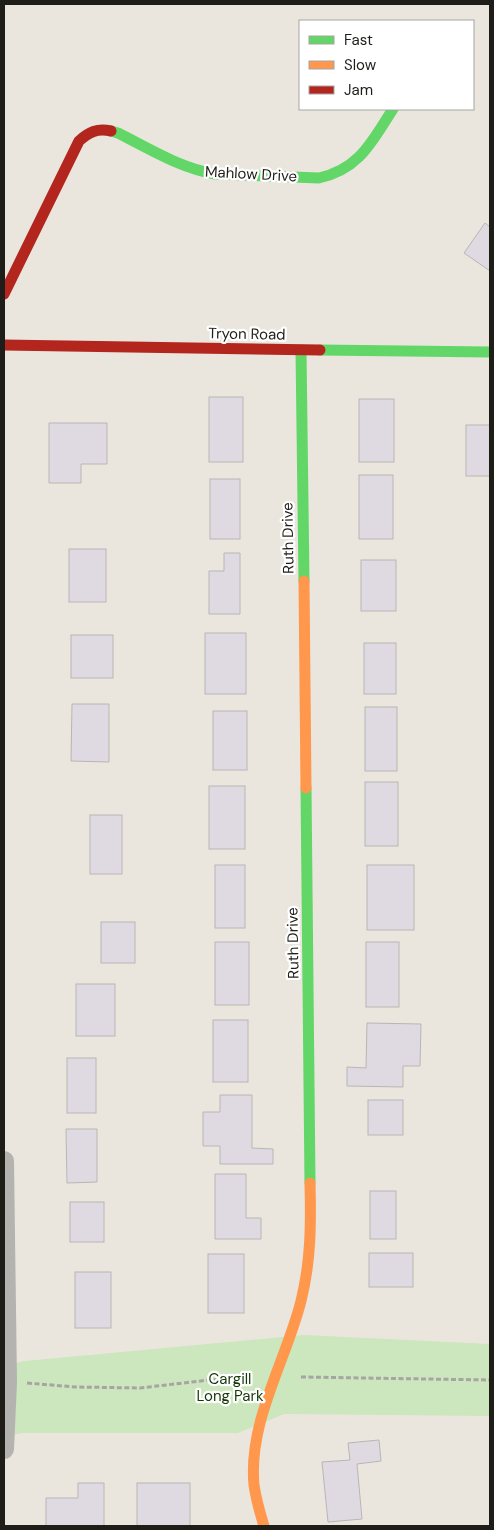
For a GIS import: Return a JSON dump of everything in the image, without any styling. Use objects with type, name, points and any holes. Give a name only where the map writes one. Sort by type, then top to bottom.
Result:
[{"type":"street","name":"Mahlow Drive","points":[[4,294],[79,141],[88,134],[97,130],[118,133],[176,162],[198,171],[215,174],[333,177],[346,170],[358,160],[392,110]]},
{"type":"street","name":"Tryon Road","points":[[4,345],[490,352]]},
{"type":"street","name":"Ruth Drive","points":[[264,1526],[254,1483],[256,1442],[263,1412],[299,1311],[306,1283],[311,1242],[301,350]]},
{"type":"street","points":[[4,1161],[7,1382],[4,1449]]},
{"type":"green space","name":"Cargill Long Park","points":[[304,1335],[490,1344],[490,1416],[284,1414],[238,1433],[23,1433],[4,1436],[4,1365],[25,1361]]},
{"type":"building","points":[[485,223],[490,227],[490,271],[464,253]]},
{"type":"building","points":[[209,397],[243,397],[243,462],[209,462]]},
{"type":"building","points":[[359,399],[394,399],[394,462],[359,462]]},
{"type":"building","points":[[49,423],[107,423],[107,464],[81,464],[81,483],[49,483]]},
{"type":"building","points":[[466,425],[490,425],[490,476],[466,476]]},
{"type":"building","points":[[359,475],[393,475],[393,539],[359,539]]},
{"type":"building","points":[[210,479],[240,479],[240,539],[210,539]]},
{"type":"building","points":[[69,549],[106,549],[106,602],[69,602]]},
{"type":"building","points":[[224,553],[240,553],[240,614],[209,614],[209,571],[224,571]]},
{"type":"building","points":[[361,560],[396,560],[396,611],[361,611]]},
{"type":"building","points":[[205,633],[246,633],[246,694],[205,694]]},
{"type":"building","points":[[71,635],[113,635],[113,678],[71,678]]},
{"type":"building","points":[[364,643],[396,643],[396,694],[364,694]]},
{"type":"building","points":[[72,704],[109,704],[109,762],[71,761]]},
{"type":"building","points":[[365,707],[397,707],[397,771],[365,771]]},
{"type":"building","points":[[213,711],[247,711],[247,770],[213,770]]},
{"type":"building","points":[[365,782],[398,782],[398,846],[365,846]]},
{"type":"building","points":[[209,786],[245,786],[245,849],[209,849]]},
{"type":"building","points":[[90,815],[122,815],[122,874],[90,874]]},
{"type":"building","points":[[215,865],[245,865],[245,928],[215,928]]},
{"type":"building","points":[[367,865],[414,865],[414,930],[367,930]]},
{"type":"building","points":[[101,922],[135,922],[135,963],[101,963]]},
{"type":"building","points":[[215,942],[249,942],[249,1005],[215,1005]]},
{"type":"building","points":[[366,942],[399,942],[399,1007],[366,1007]]},
{"type":"building","points":[[76,984],[115,984],[115,1036],[76,1036]]},
{"type":"building","points":[[213,1020],[248,1020],[248,1082],[213,1082]]},
{"type":"building","points":[[367,1023],[421,1024],[420,1066],[403,1066],[403,1087],[347,1086],[347,1067],[366,1068]]},
{"type":"building","points":[[67,1058],[96,1058],[96,1113],[67,1113]]},
{"type":"building","points":[[220,1095],[252,1095],[252,1148],[273,1149],[273,1164],[220,1164],[220,1146],[203,1146],[203,1112],[220,1112]]},
{"type":"building","points":[[368,1100],[403,1100],[403,1135],[368,1135]]},
{"type":"building","points":[[66,1129],[97,1129],[97,1182],[67,1183]]},
{"type":"building","points":[[215,1174],[246,1174],[246,1218],[261,1218],[261,1239],[215,1239]]},
{"type":"building","points":[[370,1191],[396,1191],[396,1239],[370,1239]]},
{"type":"building","points":[[70,1202],[104,1202],[104,1242],[70,1242]]},
{"type":"building","points":[[369,1253],[413,1253],[413,1287],[369,1287]]},
{"type":"building","points":[[208,1254],[244,1254],[244,1313],[208,1313]]},
{"type":"building","points":[[75,1272],[111,1272],[111,1328],[75,1328]]},
{"type":"building","points":[[379,1440],[381,1461],[357,1464],[362,1519],[328,1522],[322,1462],[350,1460],[348,1443]]},
{"type":"building","points":[[78,1483],[104,1483],[104,1526],[46,1526],[46,1498],[78,1498]]},
{"type":"building","points":[[137,1483],[190,1483],[190,1526],[137,1526]]},
{"type":"traffic: fast","points":[[111,131],[177,163],[215,174],[319,178],[333,174],[355,161],[371,143],[392,110]]},
{"type":"traffic: fast","points":[[301,350],[304,581]]},
{"type":"traffic: fast","points":[[320,350],[490,352]]},
{"type":"traffic: fast","points":[[306,788],[310,1183]]},
{"type":"traffic: slow","points":[[304,581],[306,788]]},
{"type":"traffic: slow","points":[[264,1526],[254,1485],[254,1461],[257,1438],[262,1414],[301,1301],[310,1242],[310,1183]]},
{"type":"traffic: jam","points":[[4,294],[79,141],[86,135],[94,132],[101,130],[111,131]]},
{"type":"traffic: jam","points":[[4,345],[320,350]]}]
